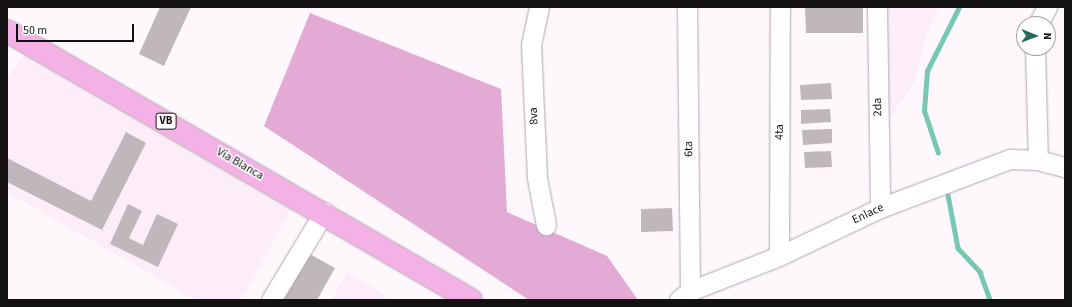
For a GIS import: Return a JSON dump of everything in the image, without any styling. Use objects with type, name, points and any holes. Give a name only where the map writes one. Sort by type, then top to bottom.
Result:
[{"type":"main road","name":"Vía Blanca","points":[[9,36],[324,212],[471,300]]},
{"type":"street","name":"8va","points":[[539,7],[531,45],[538,178],[546,225]]},
{"type":"street","name":"6ta","points":[[685,295],[687,7]]},
{"type":"street","name":"4ta","points":[[779,256],[780,7]]},
{"type":"street","name":"2da","points":[[877,7],[880,208]]},
{"type":"street","points":[[1042,16],[1047,7]]},
{"type":"street","points":[[1035,56],[1038,160]]},
{"type":"street","name":"Enlace","points":[[685,295],[779,256],[880,208],[1010,159],[1038,160],[1065,167]]},
{"type":"street","points":[[271,300],[324,212]]},
{"type":"shaded area","points":[[886,7],[939,7],[928,31],[915,82],[889,118]]},
{"type":"shaded area","points":[[310,13],[501,89],[507,212],[607,256],[638,300],[529,300],[264,126]]},
{"type":"shaded area","points":[[24,53],[291,210],[241,300],[196,300],[7,192],[7,79]]},
{"type":"shaded area","points":[[347,272],[394,300],[331,300]]},
{"type":"building","points":[[160,7],[191,7],[164,66],[139,54]]},
{"type":"building","points":[[805,7],[863,7],[863,33],[806,33]]},
{"type":"building","points":[[831,83],[832,99],[801,100],[800,85]]},
{"type":"building","points":[[830,109],[831,122],[801,124],[801,110]]},
{"type":"building","points":[[832,129],[832,143],[803,145],[802,130]]},
{"type":"building","points":[[126,132],[146,143],[102,230],[7,182],[7,158],[91,201]]},
{"type":"building","points":[[831,151],[832,167],[805,168],[804,152]]},
{"type":"building","points":[[128,204],[142,211],[129,238],[143,245],[157,214],[178,224],[158,267],[110,244]]},
{"type":"building","points":[[672,208],[673,231],[641,232],[641,209]]},
{"type":"building","points":[[308,253],[335,268],[317,300],[282,300]]},
{"type":"waterway","points":[[938,153],[924,111],[927,71],[959,7]]},
{"type":"waterway","points":[[948,195],[958,248],[980,272],[990,300]]}]
